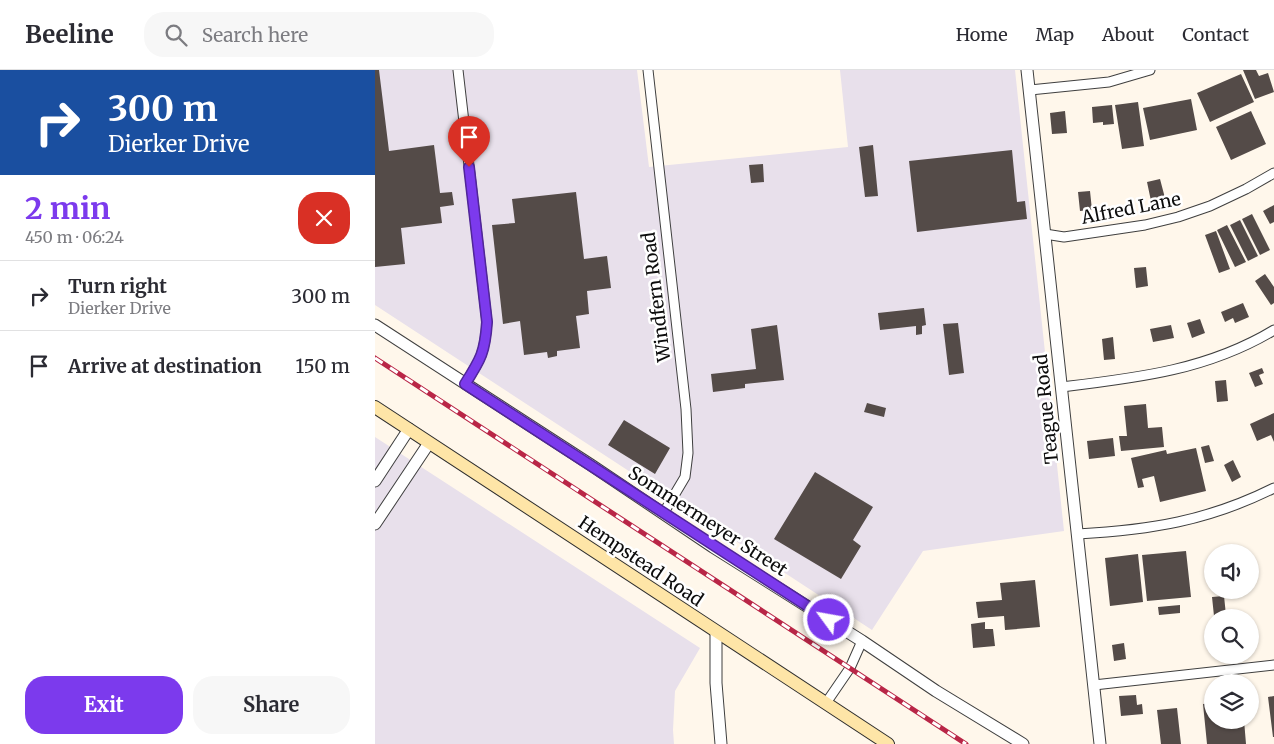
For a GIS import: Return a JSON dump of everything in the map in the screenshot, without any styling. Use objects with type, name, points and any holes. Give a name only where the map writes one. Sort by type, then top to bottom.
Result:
[{"type":"main road","name":"Hempstead Road","points":[[375,407],[888,744]]},
{"type":"street","points":[[458,70],[487,322],[485,346],[478,363],[465,384]]},
{"type":"street","name":"Windfern Road","points":[[648,70],[687,409],[688,453],[685,477],[663,514]]},
{"type":"street","name":"Teague Road","points":[[1027,70],[1100,744]]},
{"type":"street","points":[[1029,90],[1109,82],[1150,70]]},
{"type":"street","name":"Alfred Lane","points":[[1045,234],[1064,237],[1145,226],[1210,206],[1246,190],[1274,173]]},
{"type":"street","name":"Sommermeyer Street","points":[[375,325],[944,696],[1023,744]]},
{"type":"street","points":[[1062,388],[1140,377],[1179,369],[1231,352],[1274,330]]},
{"type":"street","points":[[375,480],[409,429]]},
{"type":"street","points":[[375,524],[429,442]]},
{"type":"street","points":[[1078,534],[1128,531],[1189,520],[1227,508],[1274,488]]},
{"type":"street","points":[[716,632],[716,683],[721,744]]},
{"type":"street","points":[[826,703],[850,668],[862,641]]},
{"type":"street","points":[[1094,686],[1274,665]]},
{"type":"shaded area","points":[[375,70],[637,70],[649,167],[848,147],[840,70],[1015,70],[1064,531],[923,551],[872,630],[375,305]]},
{"type":"shaded area","points":[[375,437],[700,648],[675,691],[674,744],[375,744]]},
{"type":"building","points":[[375,70],[379,70],[389,151],[434,145],[440,193],[452,192],[454,205],[440,207],[442,223],[401,228],[405,264],[375,267]]},
{"type":"building","points":[[1243,70],[1256,70],[1259,76],[1268,73],[1274,92],[1255,99]]},
{"type":"building","points":[[1241,74],[1254,102],[1210,122],[1197,93]]},
{"type":"building","points":[[1191,99],[1197,130],[1150,140],[1143,108]]},
{"type":"building","points":[[1138,102],[1144,146],[1122,149],[1115,105]]},
{"type":"building","points":[[1112,105],[1114,124],[1103,125],[1103,122],[1093,123],[1092,107]]},
{"type":"building","points":[[1065,111],[1067,133],[1052,134],[1050,113]]},
{"type":"building","points":[[1251,111],[1266,144],[1231,160],[1216,127]]},
{"type":"building","points":[[873,145],[878,196],[865,197],[859,147]]},
{"type":"building","points":[[1012,150],[1017,202],[1025,201],[1027,219],[917,232],[909,161]]},
{"type":"building","points":[[763,164],[764,182],[751,183],[749,165]]},
{"type":"building","points":[[1160,179],[1165,198],[1151,201],[1147,182]]},
{"type":"building","points":[[1090,191],[1092,210],[1080,211],[1078,192]]},
{"type":"building","points":[[576,192],[584,259],[607,256],[611,288],[587,291],[589,314],[576,316],[580,348],[557,351],[557,356],[548,358],[547,352],[524,355],[520,321],[503,324],[492,225],[515,223],[512,199]]},
{"type":"building","points":[[1274,205],[1274,222],[1270,224],[1263,211]]},
{"type":"building","points":[[1252,214],[1270,250],[1260,255],[1242,219]]},
{"type":"building","points":[[1240,220],[1258,256],[1248,261],[1230,225]]},
{"type":"building","points":[[1227,225],[1246,262],[1235,267],[1217,230]]},
{"type":"building","points":[[1216,231],[1230,269],[1219,273],[1205,235]]},
{"type":"building","points":[[1146,267],[1148,286],[1136,288],[1134,268]]},
{"type":"building","points":[[1265,274],[1274,287],[1274,303],[1271,305],[1255,281]]},
{"type":"building","points":[[1243,303],[1249,317],[1235,323],[1233,318],[1225,322],[1221,312]]},
{"type":"building","points":[[924,308],[926,325],[922,326],[922,334],[916,335],[916,326],[880,330],[878,313]]},
{"type":"building","points":[[1200,319],[1205,333],[1192,338],[1187,323]]},
{"type":"building","points":[[958,323],[964,373],[949,375],[943,324]]},
{"type":"building","points":[[777,325],[784,380],[745,384],[745,388],[713,392],[711,374],[756,369],[751,329]]},
{"type":"building","points":[[1171,325],[1174,338],[1153,342],[1150,329]]},
{"type":"building","points":[[1113,337],[1115,359],[1104,360],[1102,339]]},
{"type":"building","points":[[1262,368],[1264,373],[1259,375],[1263,384],[1255,387],[1249,373]]},
{"type":"building","points":[[1226,380],[1228,401],[1217,402],[1215,381]]},
{"type":"building","points":[[867,403],[886,408],[884,417],[864,412]]},
{"type":"building","points":[[1146,404],[1148,428],[1162,427],[1164,447],[1121,451],[1119,436],[1127,436],[1124,406]]},
{"type":"building","points":[[1274,413],[1274,442],[1271,435],[1257,441],[1250,424]]},
{"type":"building","points":[[624,420],[670,448],[655,474],[608,445]]},
{"type":"building","points":[[1113,438],[1115,456],[1089,459],[1087,441]]},
{"type":"building","points":[[1209,445],[1214,461],[1205,463],[1201,447]]},
{"type":"building","points":[[1196,448],[1206,491],[1160,502],[1154,476],[1142,479],[1144,487],[1138,488],[1131,458],[1166,450],[1167,454]]},
{"type":"building","points":[[1233,460],[1241,477],[1232,482],[1224,465]]},
{"type":"building","points":[[815,472],[873,507],[853,540],[861,546],[841,579],[774,539]]},
{"type":"building","points":[[1186,551],[1191,597],[1147,601],[1142,555]]},
{"type":"building","points":[[1138,554],[1143,602],[1110,606],[1105,558]]},
{"type":"building","points":[[1035,580],[1040,627],[1005,630],[1004,616],[978,618],[976,602],[1002,600],[1000,583]]},
{"type":"building","points":[[1212,599],[1224,599],[1225,609],[1213,609]]},
{"type":"building","points":[[1180,605],[1180,613],[1159,615],[1158,607]]},
{"type":"building","points":[[985,622],[985,629],[993,629],[995,646],[973,648],[971,624]]},
{"type":"building","points":[[1124,643],[1126,659],[1114,661],[1112,645]]},
{"type":"building","points":[[1136,695],[1137,705],[1142,704],[1143,714],[1121,716],[1119,696]]},
{"type":"building","points":[[1274,696],[1274,737],[1273,737],[1268,697]]},
{"type":"building","points":[[1177,708],[1181,744],[1161,744],[1157,710]]},
{"type":"building","points":[[1206,729],[1245,729],[1246,744],[1207,744]]},
{"type":"railway","points":[[375,358],[966,744]]},
{"type":"route","points":[[469,167],[487,322],[485,346],[478,363],[465,384],[829,620]]}]
